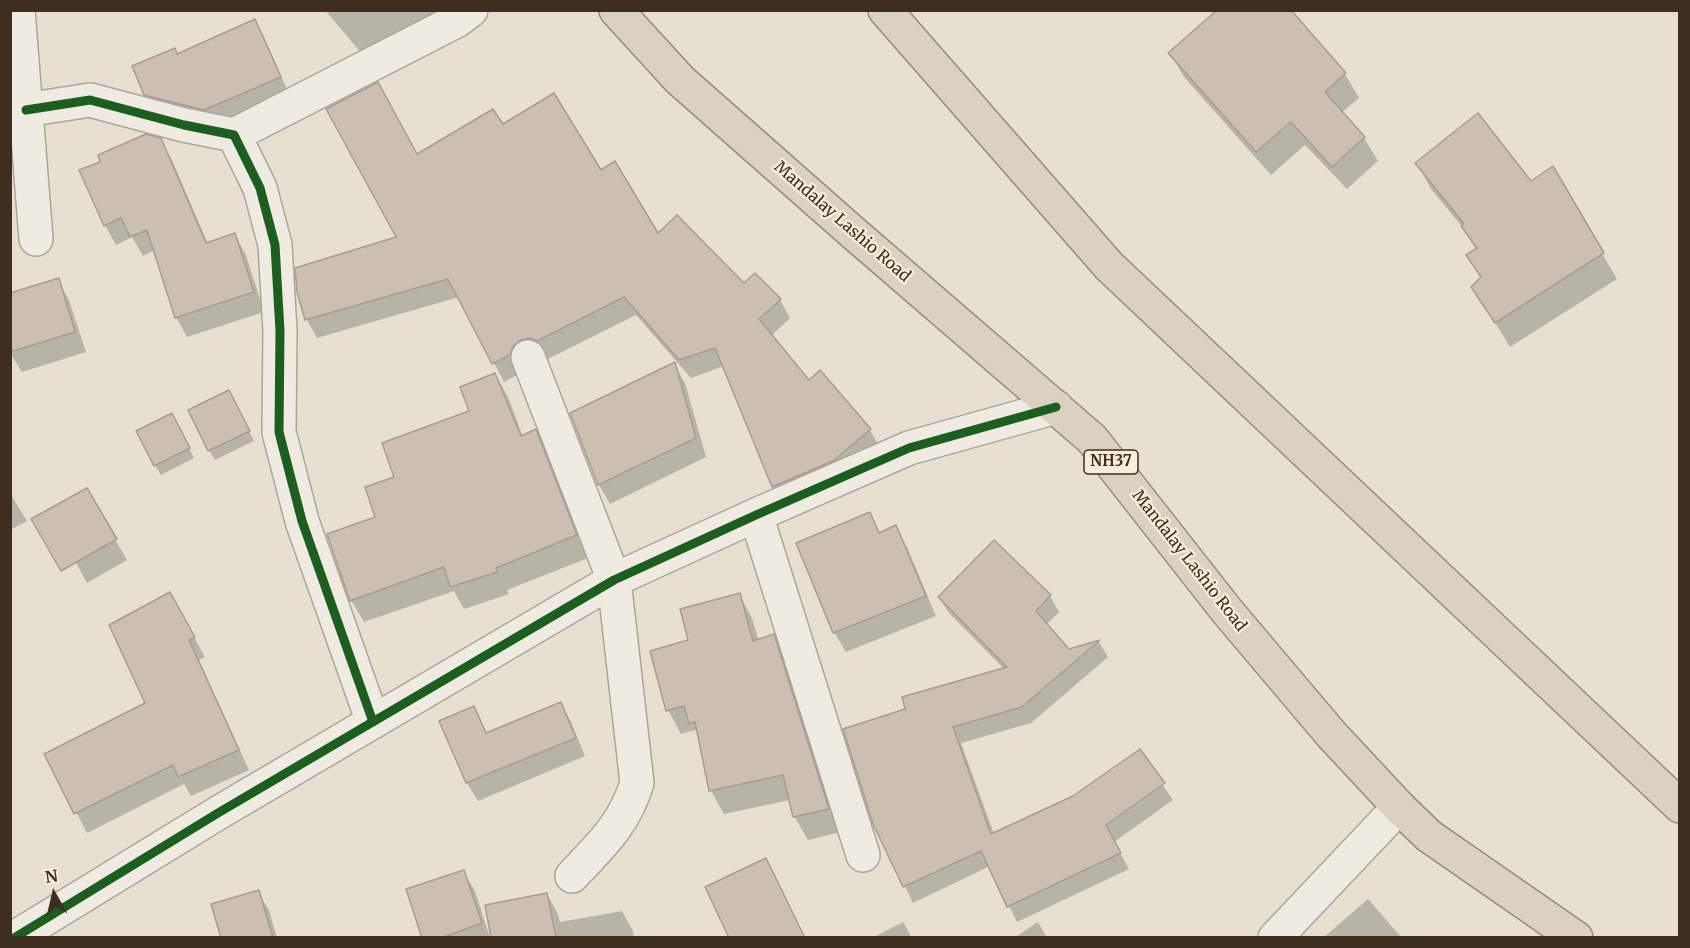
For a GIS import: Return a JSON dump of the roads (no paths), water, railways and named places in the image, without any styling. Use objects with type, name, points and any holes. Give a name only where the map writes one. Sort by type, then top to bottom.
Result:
[{"type":"highway","name":"Mandalay Lashio Road","points":[[616,10],[680,80],[1092,439],[1227,611],[1331,734],[1399,807],[1429,836],[1576,938]]},
{"type":"highway","points":[[885,10],[1109,266],[1680,806]]},
{"type":"street","points":[[18,10],[36,239]]},
{"type":"street","points":[[26,110],[90,100],[120,106],[184,125],[234,135],[458,20],[471,10]]},
{"type":"street","points":[[234,135],[260,188],[275,245],[280,331],[279,432],[302,520],[373,722]]},
{"type":"street","points":[[528,357],[614,580],[637,783],[631,803],[614,831],[572,876]]},
{"type":"street","points":[[14,938],[614,580],[909,448],[1056,407]]},
{"type":"street","points":[[756,515],[863,855]]},
{"type":"street","points":[[1275,938],[1399,807]]}]
